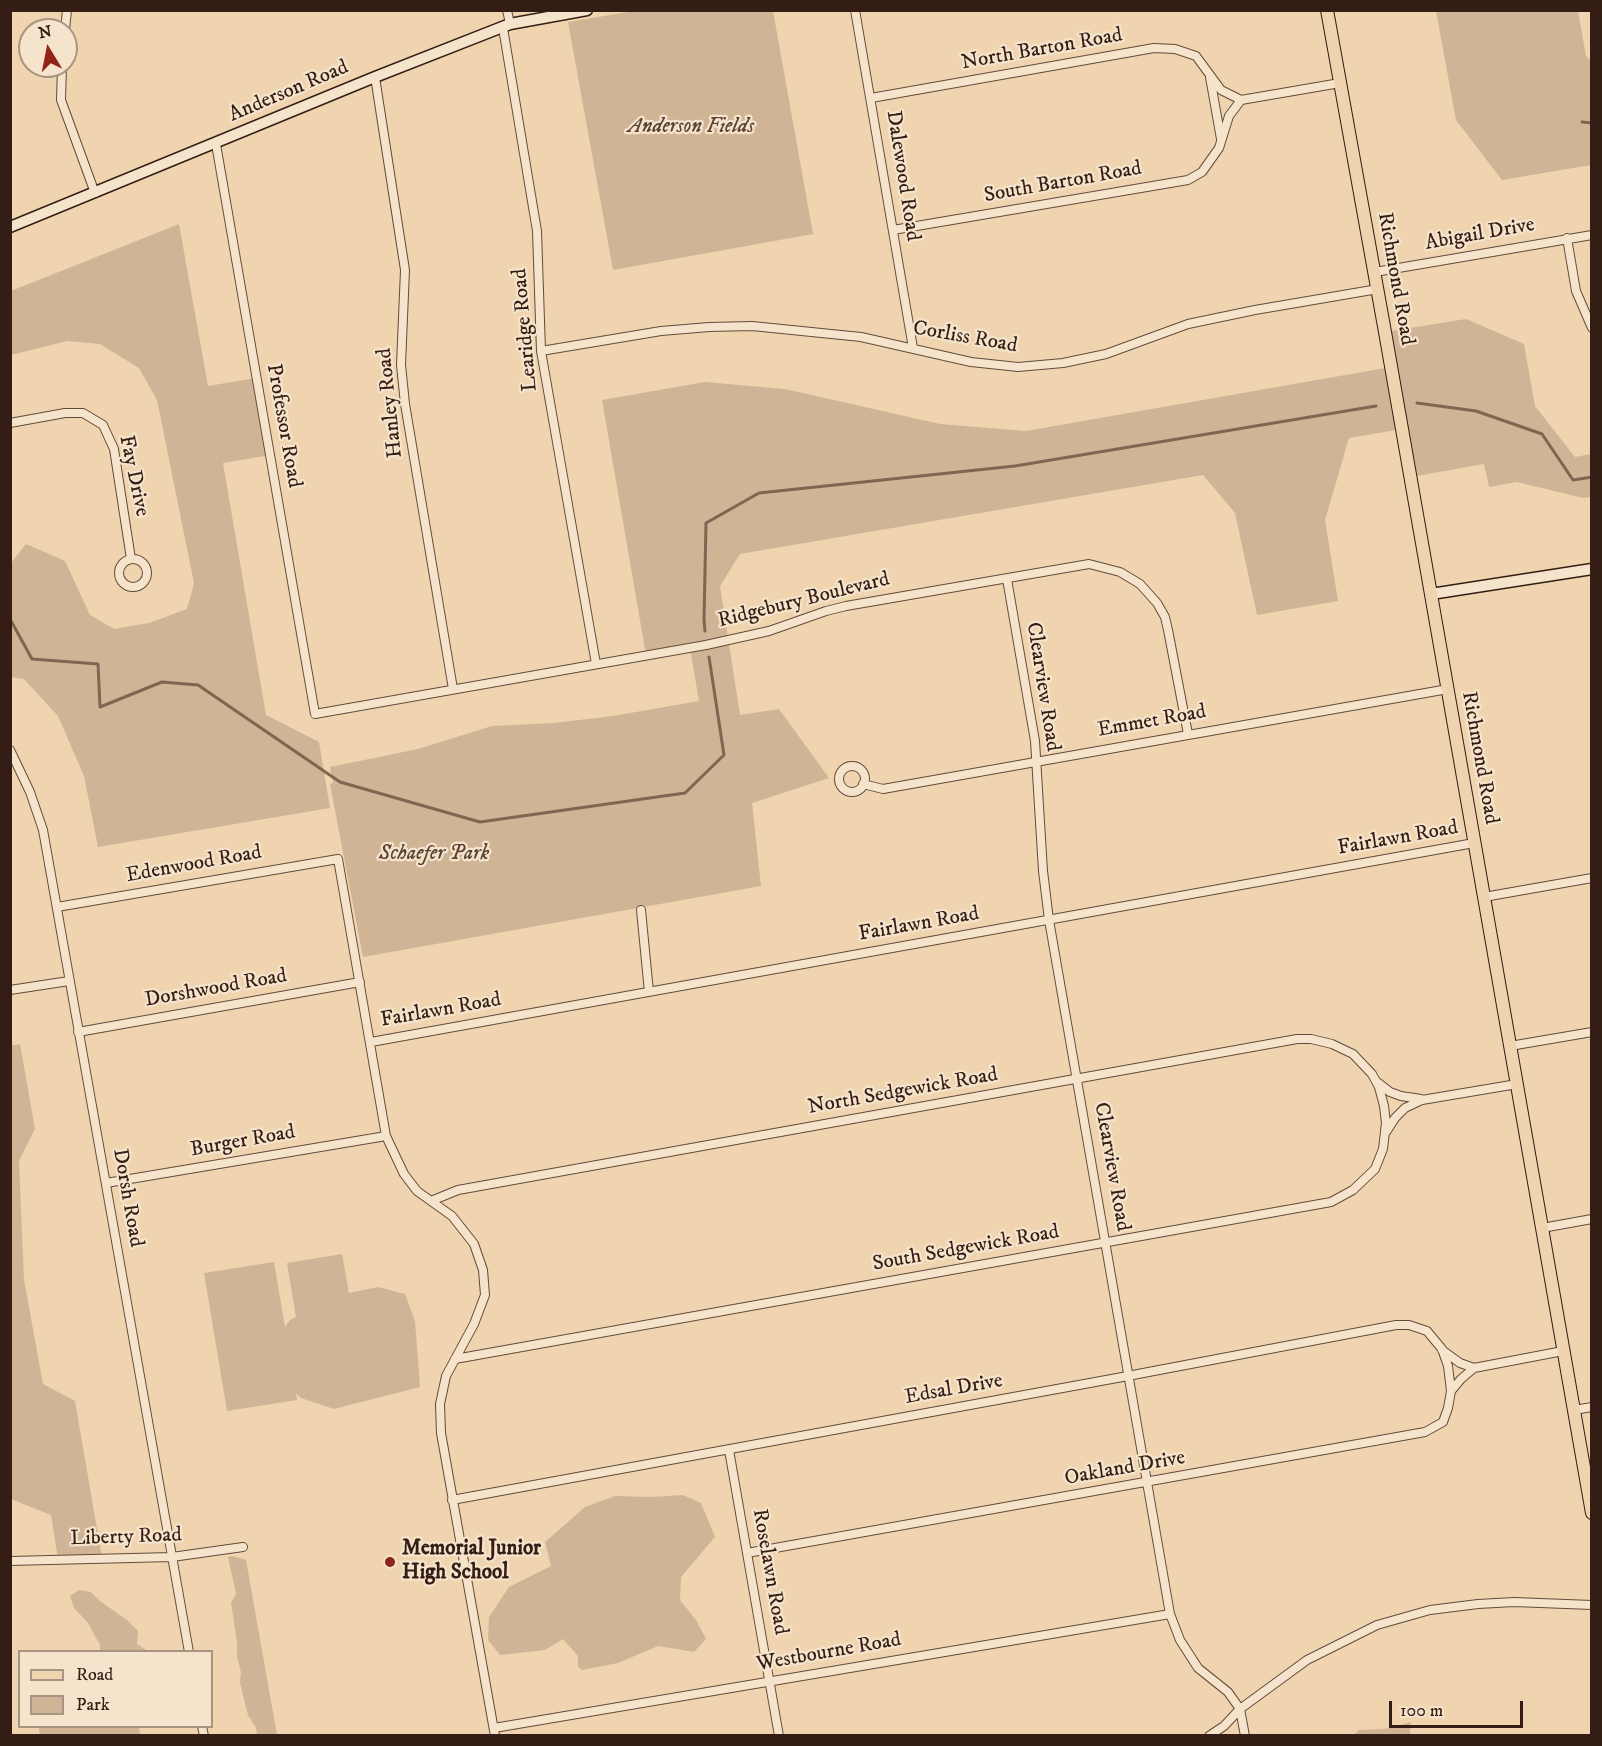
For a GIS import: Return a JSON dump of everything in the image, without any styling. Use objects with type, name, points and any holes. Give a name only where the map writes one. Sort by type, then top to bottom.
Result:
[{"type":"main road","name":"Richmond Road","points":[[1327,10],[1592,1513]]},
{"type":"street","name":"Learidge Road","points":[[507,10],[506,26],[537,231],[541,351],[596,664]]},
{"type":"street","name":"Anderson Road","points":[[10,227],[375,77],[506,26],[587,10]]},
{"type":"street","name":"Dalewood Road","points":[[855,10],[872,98],[913,348]]},
{"type":"street","name":"North Barton Road","points":[[872,98],[1154,48],[1175,49],[1196,56],[1221,90],[1241,100]]},
{"type":"street","points":[[1210,74],[1221,141]]},
{"type":"street","name":"Hanley Road","points":[[375,77],[405,270],[401,365],[405,404],[453,689]]},
{"type":"street","points":[[62,78],[61,100],[95,193]]},
{"type":"street","points":[[1241,100],[1340,83]]},
{"type":"street","name":"South Barton Road","points":[[893,230],[1188,180],[1202,172],[1219,148],[1229,116],[1241,100]]},
{"type":"street","name":"Professor Road","points":[[216,144],[315,714]]},
{"type":"street","name":"Abigail Drive","points":[[1375,272],[1592,234]]},
{"type":"street","points":[[1567,238],[1576,291],[1592,328]]},
{"type":"street","name":"Corliss Road","points":[[541,351],[662,331],[752,326],[861,337],[971,362],[1018,367],[1063,363],[1106,354],[1188,324],[1255,310],[1378,290]]},
{"type":"street","name":"Fay Drive","points":[[10,423],[64,413],[83,413],[103,425],[114,449],[130,559]]},
{"type":"street","name":"Ridgebury Boulevard","points":[[315,714],[744,637],[846,606],[1089,564],[1120,572],[1140,584],[1157,603],[1165,617],[1188,734]]},
{"type":"street","points":[[1431,594],[1592,569]]},
{"type":"street","name":"Clearview Road","points":[[1007,579],[1035,741],[1042,871],[1049,921],[1170,1614],[1180,1640],[1198,1668],[1228,1692],[1240,1709],[1245,1736]]},
{"type":"street","name":"Emmet Road","points":[[863,784],[883,789],[1448,689]]},
{"type":"street","name":"Dorsh Road","points":[[11,754],[30,792],[43,830],[189,1650]]},
{"type":"street","name":"Fairlawn Road","points":[[371,1042],[1474,843]]},
{"type":"street","name":"Edenwood Road","points":[[57,907],[338,859],[360,982]]},
{"type":"street","points":[[1484,897],[1592,878]]},
{"type":"street","points":[[641,910],[649,992]]},
{"type":"street","points":[[10,990],[69,981]]},
{"type":"street","points":[[360,982],[386,1136],[404,1174],[417,1191],[452,1216],[474,1244],[483,1270],[485,1295],[474,1324],[446,1376],[440,1404],[441,1433],[452,1500],[495,1732]]},
{"type":"street","name":"Dorshwood Road","points":[[78,1032],[360,982]]},
{"type":"street","points":[[1510,1046],[1592,1032]]},
{"type":"street","name":"North Sedgewick Road","points":[[431,1201],[458,1190],[1297,1039],[1311,1039],[1332,1044],[1353,1054],[1389,1092],[1422,1100]]},
{"type":"street","name":"South Sedgewick Road","points":[[455,1359],[1331,1202],[1353,1190],[1375,1169],[1383,1149],[1384,1106],[1374,1077]]},
{"type":"street","points":[[1384,1135],[1400,1113],[1413,1103],[1517,1084]]},
{"type":"street","name":"Burger Road","points":[[106,1183],[386,1136]]},
{"type":"street","points":[[1542,1228],[1592,1219]]},
{"type":"street","name":"Edsal Drive","points":[[452,1500],[1129,1376],[1396,1324],[1409,1325],[1427,1331],[1442,1349],[1446,1360]]},
{"type":"street","points":[[1442,1349],[1460,1362],[1474,1368]]},
{"type":"street","points":[[1451,1391],[1474,1368],[1563,1352]]},
{"type":"street","name":"Oakland Drive","points":[[747,1553],[1425,1432],[1443,1422],[1448,1408],[1451,1391],[1446,1360]]},
{"type":"street","points":[[1574,1410],[1592,1407]]},
{"type":"street","name":"Roselawn Road","points":[[729,1450],[779,1736]]},
{"type":"street","name":"Liberty Road","points":[[10,1561],[172,1557],[243,1547]]},
{"type":"street","points":[[1209,1736],[1224,1726],[1240,1709],[1307,1660],[1377,1625],[1430,1610],[1478,1604],[1514,1602],[1592,1605]]},
{"type":"street","name":"Westbourne Road","points":[[495,1732],[771,1681],[1170,1614]]},
{"type":"green space","name":"Anderson Fields","points":[[634,11],[773,11],[813,234],[613,270],[568,22]]},
{"type":"green space","points":[[1436,11],[1578,11],[1586,56],[1591,62],[1591,165],[1502,180],[1456,120]]},
{"type":"green space","points":[[179,224],[208,386],[256,378],[270,455],[223,463],[266,715],[319,742],[330,808],[98,847],[84,776],[58,716],[24,679],[11,677],[11,563],[26,544],[65,561],[90,615],[114,629],[149,623],[187,609],[194,583],[157,400],[139,368],[100,344],[67,341],[11,355],[11,291]]},
{"type":"green space","name":"Schaefer Park","points":[[1466,319],[1524,344],[1535,406],[1575,457],[1591,454],[1591,497],[1583,498],[1517,482],[1489,487],[1484,464],[1411,477],[1402,429],[1349,438],[1325,520],[1338,601],[1257,615],[1235,513],[1203,475],[740,554],[720,586],[740,715],[779,709],[829,778],[752,803],[761,886],[363,957],[330,784],[333,783],[330,767],[418,749],[492,726],[554,723],[613,716],[699,701],[690,648],[646,655],[602,400],[705,382],[785,389],[940,424],[1026,431],[1391,367],[1385,332]]},
{"type":"green space","points":[[20,1044],[35,1129],[19,1161],[24,1280],[43,1384],[75,1401],[102,1558],[58,1559],[51,1515],[11,1499],[10,1046]]},
{"type":"green space","points":[[342,1254],[349,1293],[378,1287],[405,1294],[415,1321],[420,1387],[334,1409],[301,1398],[296,1393],[297,1400],[227,1411],[204,1273],[274,1262],[285,1327],[290,1320],[296,1317],[287,1263]]},
{"type":"green space","points":[[683,1495],[701,1503],[715,1537],[681,1577],[680,1600],[696,1620],[706,1639],[694,1652],[658,1646],[618,1663],[582,1670],[578,1667],[578,1656],[563,1639],[545,1650],[500,1655],[488,1640],[489,1617],[509,1587],[551,1566],[545,1542],[585,1507],[615,1496]]},
{"type":"green space","points":[[233,1556],[246,1560],[277,1735],[257,1735],[256,1728],[248,1715],[240,1683],[241,1672],[237,1657],[231,1603],[236,1594],[228,1557]]},
{"type":"green space","points":[[79,1590],[91,1592],[138,1631],[137,1644],[146,1650],[100,1650],[100,1645],[88,1623],[74,1608],[70,1596]]},
{"type":"green space","points":[[1411,1722],[1410,1735],[1354,1735],[1359,1730],[1384,1729]]},
{"type":"green space","points":[[39,1728],[139,1728],[140,1735],[40,1735]]},
{"type":"waterway","points":[[1582,122],[1592,123]]},
{"type":"waterway","points":[[1417,403],[1476,411],[1542,434],[1573,480],[1592,477]]},
{"type":"waterway","points":[[705,631],[706,523],[759,493],[1015,466],[1376,406]]},
{"type":"waterway","points":[[10,619],[32,659],[98,664],[100,707],[162,682],[198,685],[340,782],[480,822],[685,793],[724,755],[709,657]]},
{"type":"place","name":"Memorial Junior High School","points":[[390,1562]]}]
